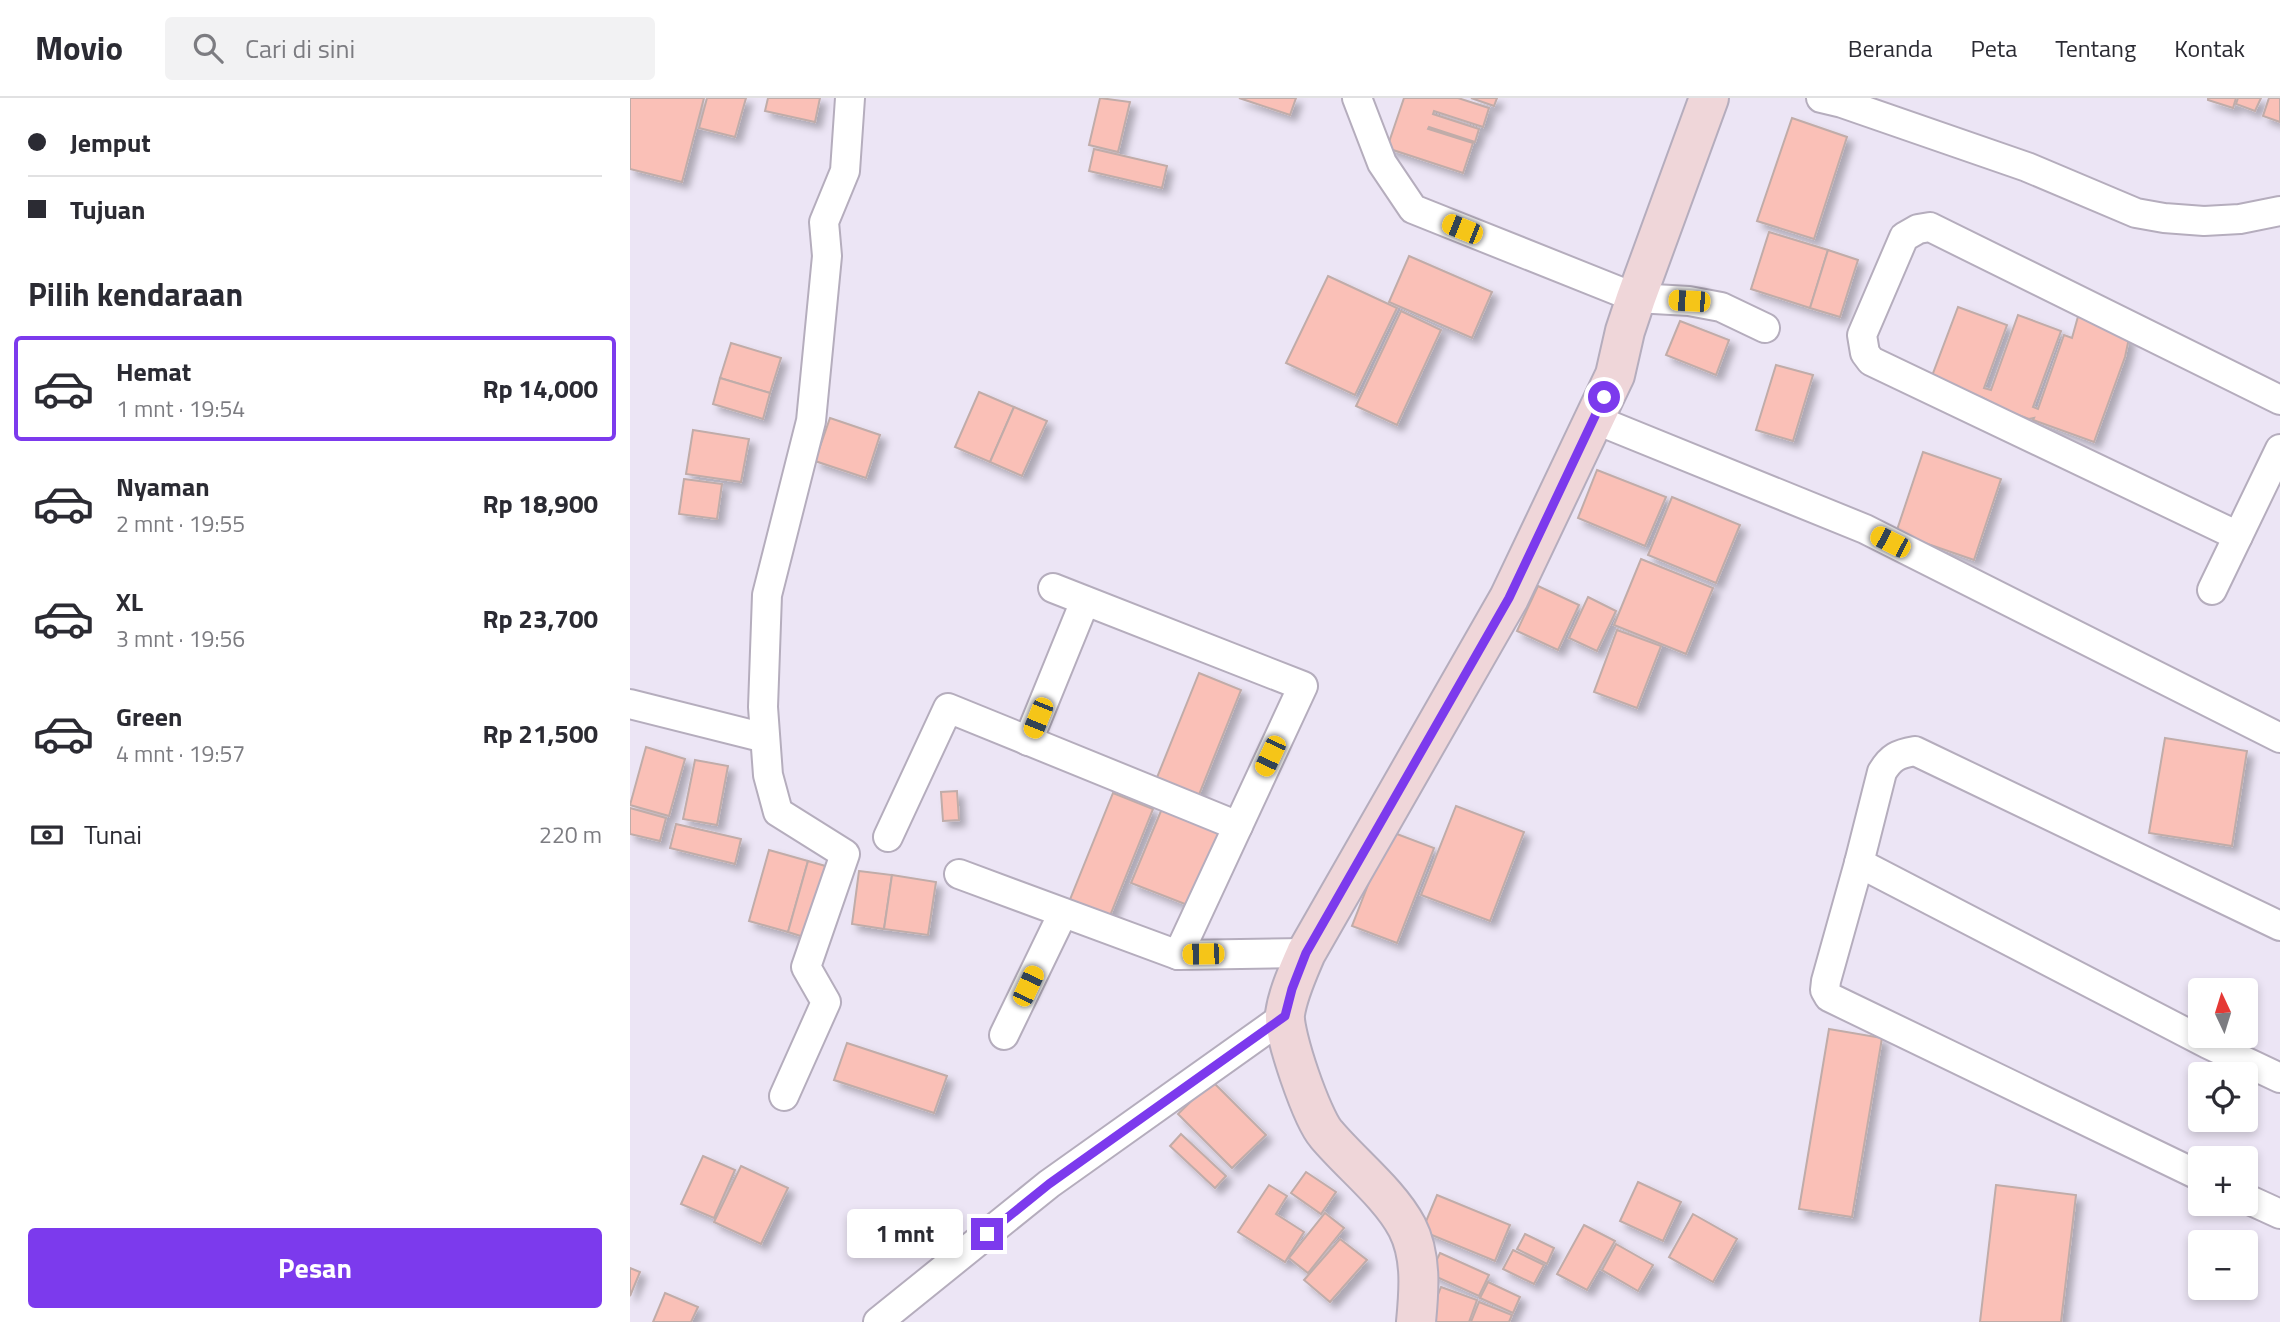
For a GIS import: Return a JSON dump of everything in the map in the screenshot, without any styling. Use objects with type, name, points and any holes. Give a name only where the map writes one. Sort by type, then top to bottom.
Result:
[{"type":"street","points":[[784,1096],[827,1002],[806,967],[845,854],[778,812],[768,775],[763,707],[767,595],[811,421],[827,256],[824,222],[845,171],[850,98]]},
{"type":"street","points":[[1357,98],[1382,163],[1413,209],[1636,298],[1689,301],[1721,307],[1765,328]]},
{"type":"street","points":[[1416,1322],[1419,1279],[1416,1252],[1408,1230],[1398,1212],[1318,1125],[1301,1080],[1285,1016],[1306,953],[1509,598],[1615,375],[1636,298],[1709,98]]},
{"type":"street","points":[[1821,98],[2027,167],[2136,213],[2204,221],[2240,219],[2280,211]]},
{"type":"street","points":[[2238,536],[1871,361],[1865,353],[1862,335],[1904,237],[1918,229],[1930,228],[2280,400]]},
{"type":"street","points":[[1594,419],[1865,529],[2280,738]]},
{"type":"street","points":[[2212,590],[2280,449]]},
{"type":"street","points":[[1053,588],[1303,686],[1178,955]]},
{"type":"street","points":[[1028,741],[1085,601]]},
{"type":"street","points":[[630,704],[765,738]]},
{"type":"street","points":[[888,837],[948,708],[1238,826]]},
{"type":"street","points":[[2188,1170],[1829,997],[1825,990],[1826,981],[1882,772],[1890,759],[1915,751],[2280,926]]},
{"type":"street","points":[[1859,863],[2280,1078]]},
{"type":"street","points":[[959,874],[1178,955],[1306,953]]},
{"type":"street","points":[[1004,1035],[1063,913]]},
{"type":"street","points":[[878,1322],[1049,1184],[1285,1016]]},
{"type":"street","points":[[2258,1204],[2280,1214]]},
{"type":"building","points":[[630,98],[704,98],[682,182],[630,169]]},
{"type":"building","points":[[707,98],[746,98],[735,137],[699,128]]},
{"type":"building","points":[[768,98],[820,98],[815,122],[765,111]]},
{"type":"building","points":[[1100,98],[1130,102],[1118,152],[1089,145]]},
{"type":"building","points":[[1239,98],[1296,98],[1290,115]]},
{"type":"building","points":[[1404,98],[1458,98],[1489,108],[1483,127],[1434,111],[1433,114],[1479,129],[1475,142],[1429,127],[1428,129],[1473,143],[1463,173],[1387,148]]},
{"type":"building","points":[[1471,98],[1497,98],[1494,106]]},
{"type":"building","points":[[2208,98],[2236,98],[2233,108]]},
{"type":"building","points":[[2238,98],[2261,98],[2255,111],[2236,104]]},
{"type":"building","points":[[2269,98],[2280,98],[2280,122],[2263,116]]},
{"type":"building","points":[[1792,118],[1847,137],[1814,239],[1757,221]]},
{"type":"building","points":[[1094,149],[1167,166],[1162,188],[1089,171]]},
{"type":"building","points":[[1769,232],[1828,250],[1810,308],[1751,289]]},
{"type":"building","points":[[1828,250],[1858,260],[1840,317],[1810,308]]},
{"type":"building","points":[[1409,256],[1492,292],[1472,338],[1389,302]]},
{"type":"building","points":[[1328,276],[1397,308],[1355,395],[1286,363]]},
{"type":"building","points":[[1958,307],[2007,325],[1984,388],[1991,390],[2018,315],[2061,331],[2033,407],[2038,409],[2064,335],[2072,338],[2079,313],[2129,338],[2125,357],[2094,442],[2033,420],[2034,418],[2029,419],[1986,403],[1987,400],[1981,397],[1979,402],[1929,384]]},
{"type":"building","points":[[1401,311],[1441,330],[1397,425],[1356,406]]},
{"type":"building","points":[[1680,321],[1729,340],[1716,375],[1666,355]]},
{"type":"building","points":[[731,343],[781,358],[770,393],[720,378]]},
{"type":"building","points":[[1776,365],[1813,375],[1793,441],[1756,430]]},
{"type":"building","points":[[720,378],[770,393],[763,419],[713,404]]},
{"type":"building","points":[[979,392],[1014,407],[990,462],[955,447]]},
{"type":"building","points":[[1014,407],[1047,421],[1022,476],[990,462]]},
{"type":"building","points":[[830,418],[880,435],[866,478],[815,461]]},
{"type":"building","points":[[693,430],[749,439],[741,482],[686,474]]},
{"type":"building","points":[[1923,452],[2001,479],[1974,560],[1896,533]]},
{"type":"building","points":[[1597,470],[1666,497],[1645,546],[1578,518]]},
{"type":"building","points":[[684,479],[722,484],[717,519],[679,514]]},
{"type":"building","points":[[1672,497],[1740,525],[1716,583],[1648,555]]},
{"type":"building","points":[[1641,559],[1713,588],[1686,654],[1614,625]]},
{"type":"building","points":[[1538,586],[1579,605],[1558,650],[1517,631]]},
{"type":"building","points":[[1588,597],[1616,611],[1597,651],[1569,638]]},
{"type":"building","points":[[1617,630],[1661,646],[1637,708],[1594,692]]},
{"type":"building","points":[[1199,673],[1241,690],[1194,807],[1152,790]]},
{"type":"building","points":[[2165,738],[2247,751],[2232,846],[2149,833]]},
{"type":"building","points":[[646,747],[685,759],[669,816],[630,805]]},
{"type":"building","points":[[695,760],[728,766],[717,825],[683,819]]},
{"type":"building","points":[[957,791],[959,820],[943,821],[941,792]]},
{"type":"building","points":[[1113,793],[1153,809],[1105,928],[1065,912]]},
{"type":"building","points":[[1166,799],[1223,831],[1190,906],[1131,883]]},
{"type":"building","points":[[1456,806],[1524,832],[1490,921],[1421,895]]},
{"type":"building","points":[[630,808],[666,818],[660,841],[630,834]]},
{"type":"building","points":[[676,824],[741,839],[735,864],[670,848]]},
{"type":"building","points":[[1389,831],[1434,848],[1397,943],[1352,926]]},
{"type":"building","points":[[769,850],[808,861],[788,932],[749,921]]},
{"type":"building","points":[[808,861],[829,867],[807,938],[788,932]]},
{"type":"building","points":[[859,871],[892,875],[884,929],[852,924]]},
{"type":"building","points":[[892,875],[936,882],[928,935],[884,929]]},
{"type":"building","points":[[1829,1029],[1882,1038],[1852,1217],[1799,1209]]},
{"type":"building","points":[[847,1043],[947,1076],[934,1113],[834,1080]]},
{"type":"building","points":[[1212,1081],[1266,1135],[1232,1168],[1178,1114]]},
{"type":"building","points":[[1181,1134],[1226,1176],[1215,1188],[1170,1146]]},
{"type":"building","points":[[703,1156],[735,1170],[714,1218],[681,1204]]},
{"type":"building","points":[[741,1166],[788,1188],[761,1244],[714,1222]]},
{"type":"building","points":[[1306,1172],[1336,1192],[1321,1214],[1291,1193]]},
{"type":"building","points":[[1638,1182],[1681,1202],[1663,1241],[1620,1221]]},
{"type":"building","points":[[1269,1185],[1287,1196],[1276,1214],[1304,1232],[1285,1262],[1238,1232]]},
{"type":"building","points":[[1996,1185],[2076,1195],[2061,1322],[1980,1322]]},
{"type":"building","points":[[1437,1195],[1510,1225],[1495,1261],[1422,1231]]},
{"type":"building","points":[[1325,1213],[1344,1228],[1308,1273],[1289,1258]]},
{"type":"building","points":[[1693,1214],[1737,1239],[1713,1282],[1669,1257]]},
{"type":"building","points":[[1584,1225],[1615,1241],[1587,1290],[1557,1274]]},
{"type":"building","points":[[1525,1234],[1554,1248],[1547,1264],[1517,1249]]},
{"type":"building","points":[[1340,1239],[1367,1260],[1330,1302],[1304,1280]]},
{"type":"building","points":[[1616,1244],[1653,1265],[1638,1291],[1602,1270]]},
{"type":"building","points":[[1513,1250],[1544,1265],[1534,1284],[1503,1269]]},
{"type":"building","points":[[1440,1253],[1489,1275],[1479,1296],[1430,1274]]},
{"type":"building","points":[[630,1268],[640,1272],[630,1296]]},
{"type":"building","points":[[1488,1282],[1520,1297],[1513,1313],[1480,1298]]},
{"type":"building","points":[[1441,1287],[1477,1300],[1469,1322],[1427,1322]]},
{"type":"building","points":[[665,1293],[698,1307],[691,1322],[653,1322]]},
{"type":"building","points":[[1479,1302],[1512,1315],[1509,1322],[1471,1322]]},
{"type":"route","points":[[987,1234],[1049,1184],[1285,1016],[1306,953],[1509,598],[1604,397]]}]
